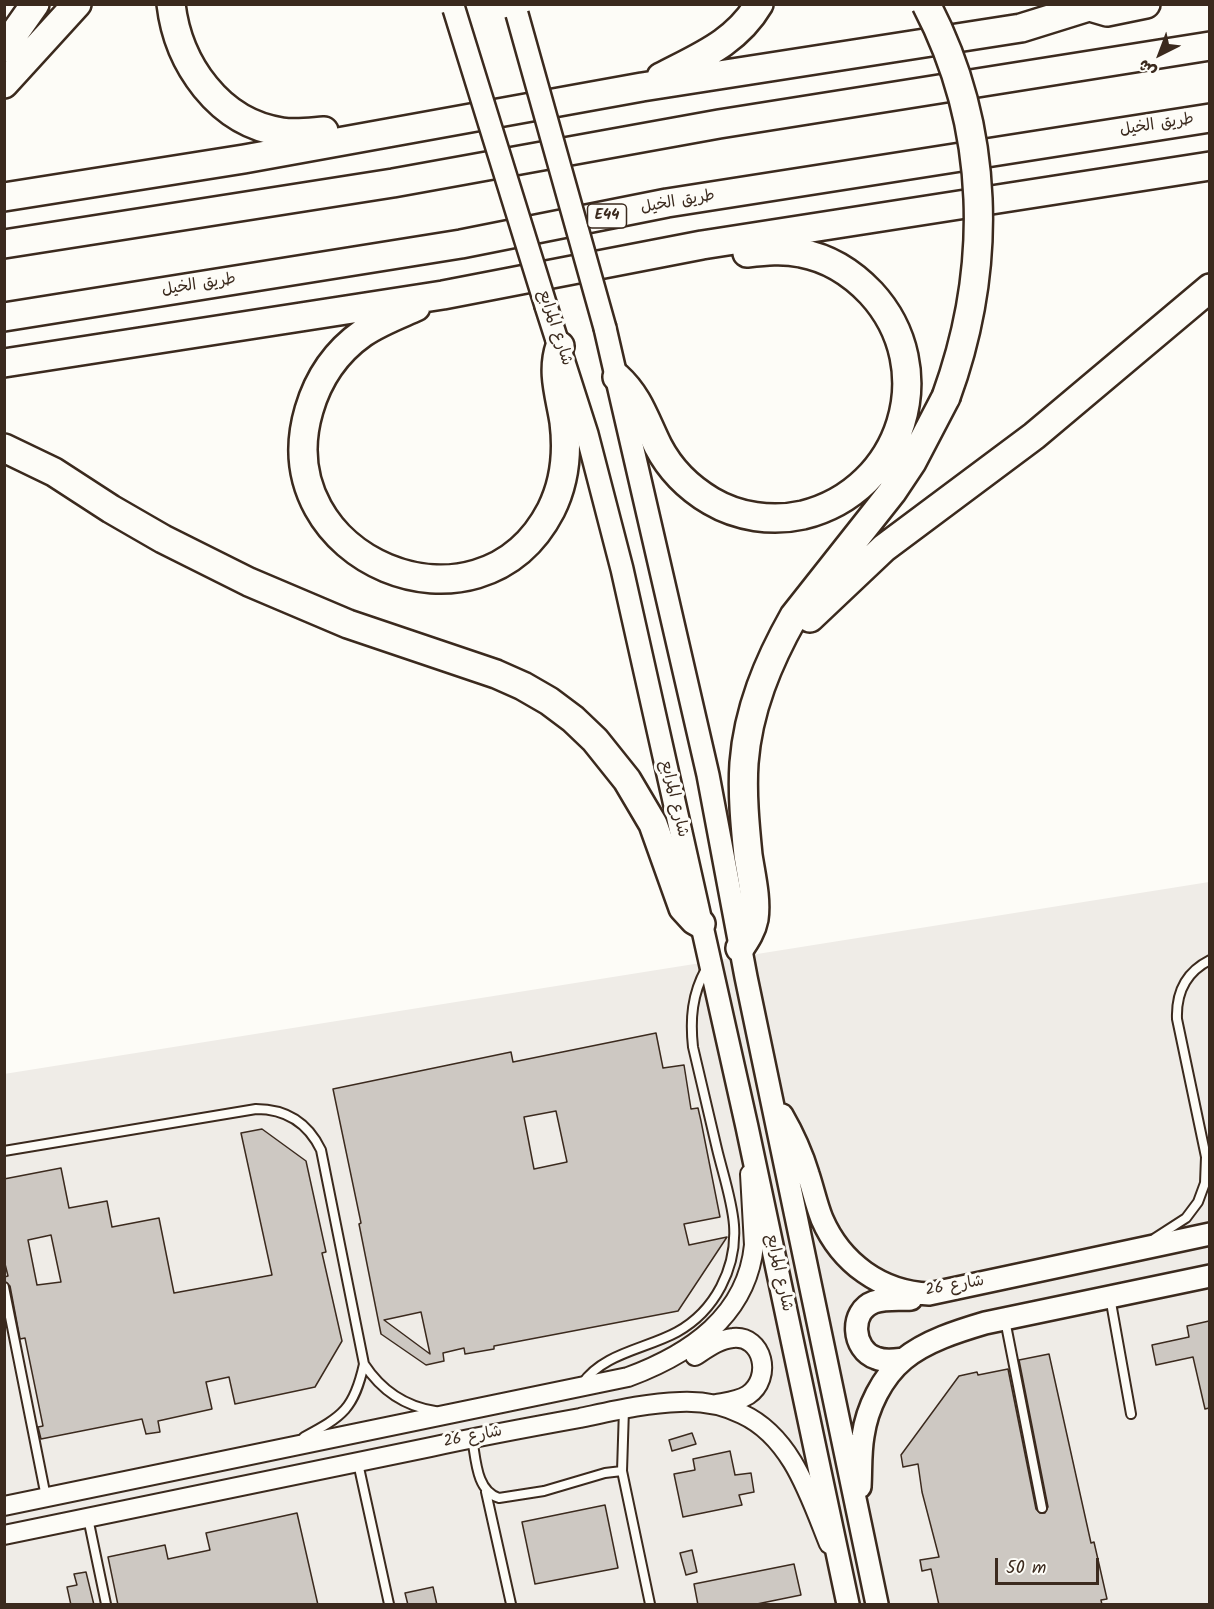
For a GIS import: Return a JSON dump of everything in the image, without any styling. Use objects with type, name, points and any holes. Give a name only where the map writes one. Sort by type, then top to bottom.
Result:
[{"type":"highway","points":[[4,48],[35,4]]},
{"type":"highway","points":[[4,84],[77,4]]},
{"type":"highway","points":[[171,4],[176,32],[187,60],[210,93],[242,118],[280,132],[301,133],[359,127],[380,135]]},
{"type":"highway","points":[[642,87],[731,38],[750,19],[759,4]]},
{"type":"highway","points":[[740,948],[751,928],[754,905],[745,828],[745,754],[754,708],[774,655],[794,616],[892,492],[912,462],[946,397],[960,361],[971,312],[977,269],[980,218],[976,163],[965,109],[949,56],[926,4]]},
{"type":"highway","points":[[4,197],[380,135],[642,87],[1021,28],[1094,6],[1107,12],[1146,4]]},
{"type":"highway","points":[[4,244],[393,183],[719,124],[1209,46]]},
{"type":"highway","name":"طريق الخيل","points":[[4,317],[461,244],[679,202],[1209,118]]},
{"type":"highway","points":[[4,363],[443,295],[702,245],[1209,166]]},
{"type":"highway","points":[[617,377],[635,397],[658,447],[672,468],[712,502],[737,513],[764,518],[791,518],[818,511],[843,499],[864,482],[885,459],[899,432],[906,399],[906,371],[899,339],[881,304],[851,274],[819,258],[787,251],[732,253],[702,245]]},
{"type":"highway","points":[[774,655],[884,548],[1034,436],[1209,288]]},
{"type":"highway","points":[[443,295],[363,333],[343,350],[326,370],[313,395],[306,419],[304,456],[306,475],[314,501],[329,525],[351,547],[374,564],[402,575],[429,579],[459,578],[487,571],[506,560],[539,530],[550,511],[566,467],[566,446],[555,372],[560,346]]},
{"type":"highway","points":[[4,448],[54,472],[111,509],[164,539],[249,582],[348,624],[496,674],[549,701],[573,719],[594,740],[627,780],[653,824],[683,908],[701,924]]},
{"type":"main road","name":"شارع المرابع","points":[[453,7],[560,346],[612,524],[747,1127],[849,1605]]},
{"type":"main road","name":"شارع المرابع","points":[[515,9],[605,328],[708,775],[740,948],[877,1605]]},
{"type":"main road","name":"شارع 26","points":[[771,1098],[791,1130],[809,1175],[821,1217],[830,1235],[855,1265],[882,1283],[905,1291],[929,1294],[1209,1234]]},
{"type":"main road","points":[[859,1520],[862,1449],[866,1421],[876,1395],[904,1359],[953,1333],[1004,1319],[1209,1276]]},
{"type":"main road","points":[[904,1359],[878,1359],[863,1349],[856,1333],[859,1316],[871,1303],[913,1299],[929,1294]]},
{"type":"street","name":"شارع 26","points":[[4,1506],[628,1377],[659,1365],[699,1341],[723,1317],[742,1288],[754,1245],[747,1127]]},
{"type":"street","points":[[628,1377],[667,1370],[723,1340],[733,1338],[746,1341],[761,1357],[762,1378],[749,1394],[740,1400],[714,1404]]},
{"type":"street","name":"شارع 26","points":[[4,1535],[472,1438],[624,1409],[680,1402],[714,1404],[742,1414],[760,1424],[784,1449],[802,1479],[844,1584]]},
{"type":"lane","points":[[1138,1248],[1178,1224],[1192,1210],[1205,1183],[1208,1160],[1177,1018],[1177,1006],[1179,993],[1185,982],[1192,972],[1209,960]]},
{"type":"lane","points":[[580,1387],[591,1373],[604,1363],[663,1338],[691,1323],[713,1300],[728,1271],[732,1256],[734,1223],[693,1047],[691,1029],[695,994],[710,963]]},
{"type":"lane","points":[[4,1151],[256,1109],[277,1111],[295,1119],[311,1133],[321,1150],[364,1364],[372,1377],[396,1398],[424,1409],[457,1411]]},
{"type":"lane","points":[[4,1287],[46,1497]]},
{"type":"lane","points":[[1109,1296],[1131,1414]]},
{"type":"lane","points":[[1004,1319],[1042,1508]]},
{"type":"lane","points":[[287,1447],[341,1414],[355,1396],[364,1364]]},
{"type":"lane","points":[[624,1409],[622,1471],[650,1605]]},
{"type":"lane","points":[[472,1438],[511,1605]]},
{"type":"lane","points":[[358,1462],[389,1605]]},
{"type":"lane","points":[[486,1491],[500,1498],[544,1491],[605,1473],[622,1471]]},
{"type":"lane","points":[[88,1518],[106,1605]]},
{"type":"shaded area","points":[[1209,882],[1209,1604],[5,1604],[4,1074]]},
{"type":"building","points":[[656,1033],[663,1068],[684,1065],[691,1109],[698,1108],[720,1217],[684,1224],[689,1245],[727,1237],[678,1311],[494,1346],[494,1349],[465,1354],[464,1348],[443,1353],[444,1361],[426,1365],[381,1334],[333,1089],[511,1052],[513,1062]],"holes":[[[556,1111],[567,1162],[534,1169],[524,1117]],[[421,1312],[430,1354],[384,1320]]]},
{"type":"building","points":[[262,1129],[306,1161],[326,1252],[322,1253],[342,1341],[315,1387],[235,1404],[229,1377],[206,1382],[212,1409],[158,1421],[160,1432],[146,1434],[142,1419],[41,1439],[38,1427],[43,1426],[25,1338],[20,1339],[10,1286],[4,1281],[4,1277],[8,1276],[4,1260],[4,1179],[61,1168],[69,1208],[107,1201],[112,1227],[159,1218],[174,1293],[272,1275],[241,1133]],"holes":[[[51,1235],[61,1282],[37,1285],[28,1240]]]},
{"type":"building","points":[[1209,1321],[1209,1408],[1205,1409],[1193,1357],[1156,1365],[1152,1345],[1189,1337],[1187,1326]]},
{"type":"building","points":[[1049,1354],[1091,1543],[1094,1542],[1107,1599],[1101,1600],[1102,1605],[939,1605],[931,1569],[922,1571],[920,1560],[939,1557],[922,1492],[918,1464],[903,1467],[901,1455],[959,1376],[1008,1369],[1036,1509],[1040,1513],[1045,1513],[1048,1507],[1019,1360]]},
{"type":"building","points":[[692,1433],[696,1444],[672,1451],[669,1440]]},
{"type":"building","points":[[730,1451],[735,1475],[751,1473],[754,1492],[739,1495],[742,1505],[683,1517],[674,1474],[695,1470],[693,1459]]},
{"type":"building","points":[[605,1505],[618,1568],[535,1584],[522,1522]]},
{"type":"building","points":[[297,1513],[318,1605],[118,1605],[108,1557],[165,1545],[168,1559],[210,1550],[206,1533]]},
{"type":"building","points":[[692,1550],[697,1572],[686,1575],[680,1553]]},
{"type":"building","points":[[794,1564],[801,1595],[752,1605],[698,1605],[694,1584]]},
{"type":"building","points":[[86,1572],[94,1605],[71,1605],[67,1587],[77,1585],[74,1574]]},
{"type":"building","points":[[433,1587],[437,1605],[408,1605],[405,1593]]}]
